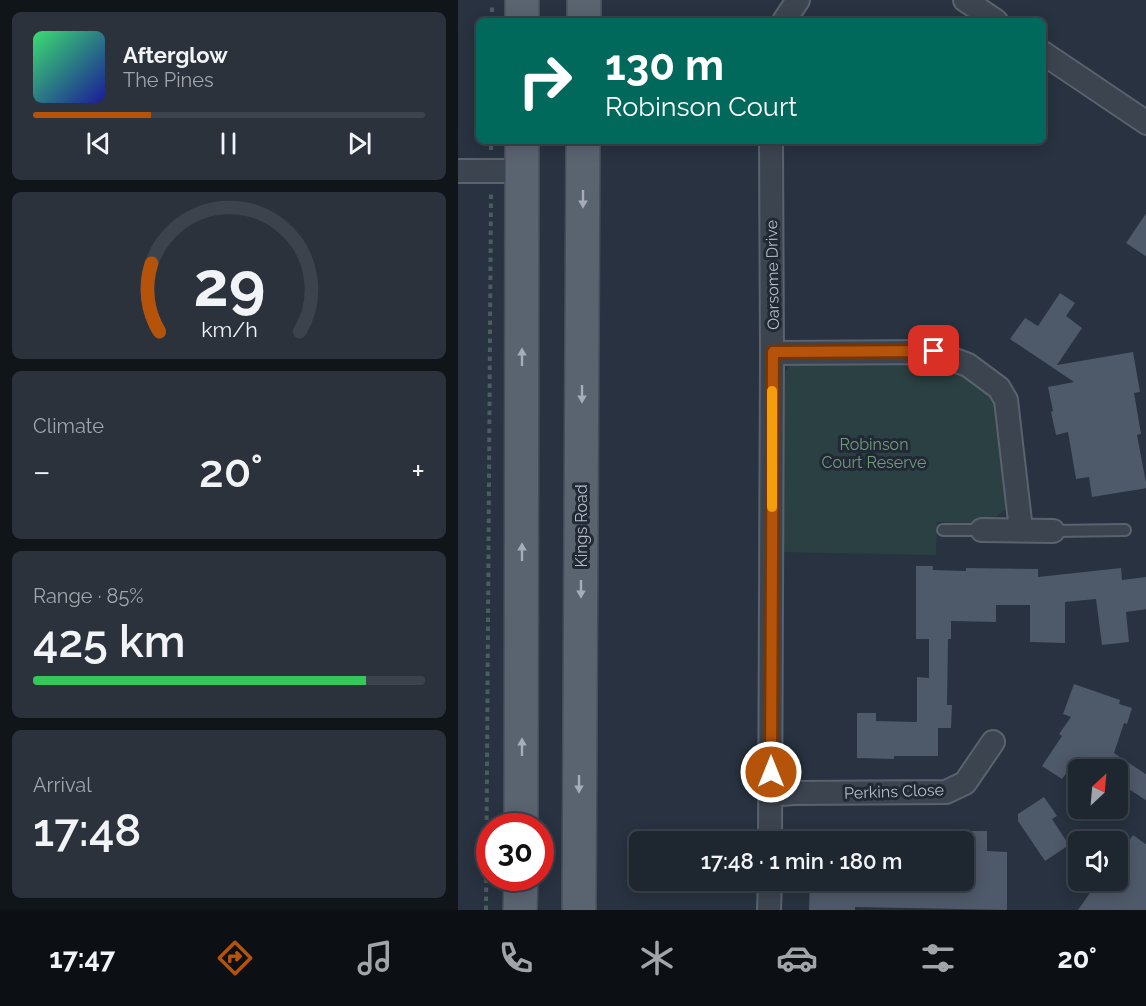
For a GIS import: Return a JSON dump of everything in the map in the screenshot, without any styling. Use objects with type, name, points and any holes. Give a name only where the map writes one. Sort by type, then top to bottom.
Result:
[{"type":"main road","points":[[522,0],[522,18]]},
{"type":"main road","points":[[584,0],[584,18]]},
{"type":"main road","name":"Kings Road","points":[[579,910],[583,144]]},
{"type":"main road","points":[[511,161],[521,813]]},
{"type":"main road","points":[[520,910],[521,891]]},
{"type":"street","points":[[786,18],[798,0]]},
{"type":"street","points":[[965,0],[992,18]]},
{"type":"street","points":[[1046,55],[1146,123]]},
{"type":"street","name":"Oarsome Drive","points":[[770,831],[773,352],[771,144]]},
{"type":"street","points":[[458,171],[511,161]]},
{"type":"street","points":[[773,352],[934,351],[968,365],[999,388],[1006,400],[1021,530]]},
{"type":"street","points":[[982,530],[1053,531]]},
{"type":"street","name":"Perkins Close","points":[[771,795],[946,792],[965,783],[993,742]]},
{"type":"street","points":[[769,910],[770,891]]},
{"type":"lane","points":[[943,530],[982,530]]},
{"type":"lane","points":[[1053,531],[1125,530]]},
{"type":"path","points":[[486,910],[511,161],[494,144]]},
{"type":"green space","name":"Robinson Court Reserve","points":[[936,361],[970,379],[986,391],[997,406],[1006,508],[992,519],[983,521],[937,522],[936,555],[778,552],[782,375],[792,364]]},
{"type":"building","points":[[1147,212],[1147,257],[1126,243]]},
{"type":"building","points":[[1060,293],[1075,303],[1066,316],[1082,328],[1057,365],[1133,352],[1140,392],[1134,393],[1141,434],[1137,435],[1147,488],[1092,497],[1089,477],[1076,479],[1068,432],[1056,435],[1051,412],[1053,411],[1048,387],[1074,382],[1010,339],[1025,318],[1038,326]]},
{"type":"building","points":[[916,566],[933,566],[933,570],[966,571],[966,568],[1038,569],[1038,577],[1121,568],[1122,580],[1147,577],[1147,609],[1126,612],[1129,642],[1102,645],[1096,599],[1065,602],[1065,643],[1030,642],[1030,605],[996,605],[996,622],[951,621],[951,639],[948,639],[947,705],[952,705],[951,728],[938,728],[938,756],[894,756],[894,759],[857,758],[857,713],[876,713],[876,721],[917,722],[917,677],[929,678],[929,639],[916,639]]},
{"type":"building","points":[[1074,684],[1120,700],[1119,704],[1132,708],[1127,724],[1124,723],[1114,753],[1123,759],[1068,759],[1068,771],[1062,779],[1042,766],[1062,736],[1059,734],[1071,717],[1063,714]]},
{"type":"building","points":[[1128,762],[1147,775],[1147,801],[1128,789]]},
{"type":"building","points":[[1044,797],[1057,816],[1052,819],[1068,846],[1045,861],[1018,821],[1018,814]]},
{"type":"building","points":[[974,831],[987,831],[987,851],[1007,852],[1007,910],[855,907],[855,910],[809,910],[810,891],[974,891]]},
{"type":"building","points":[[1133,835],[1147,845],[1147,910],[1078,910],[1091,891],[1128,891],[1128,842]]},
{"type":"slow traffic","points":[[772,391],[772,507]]},
{"type":"route","points":[[771,772],[773,352],[934,351]]}]
